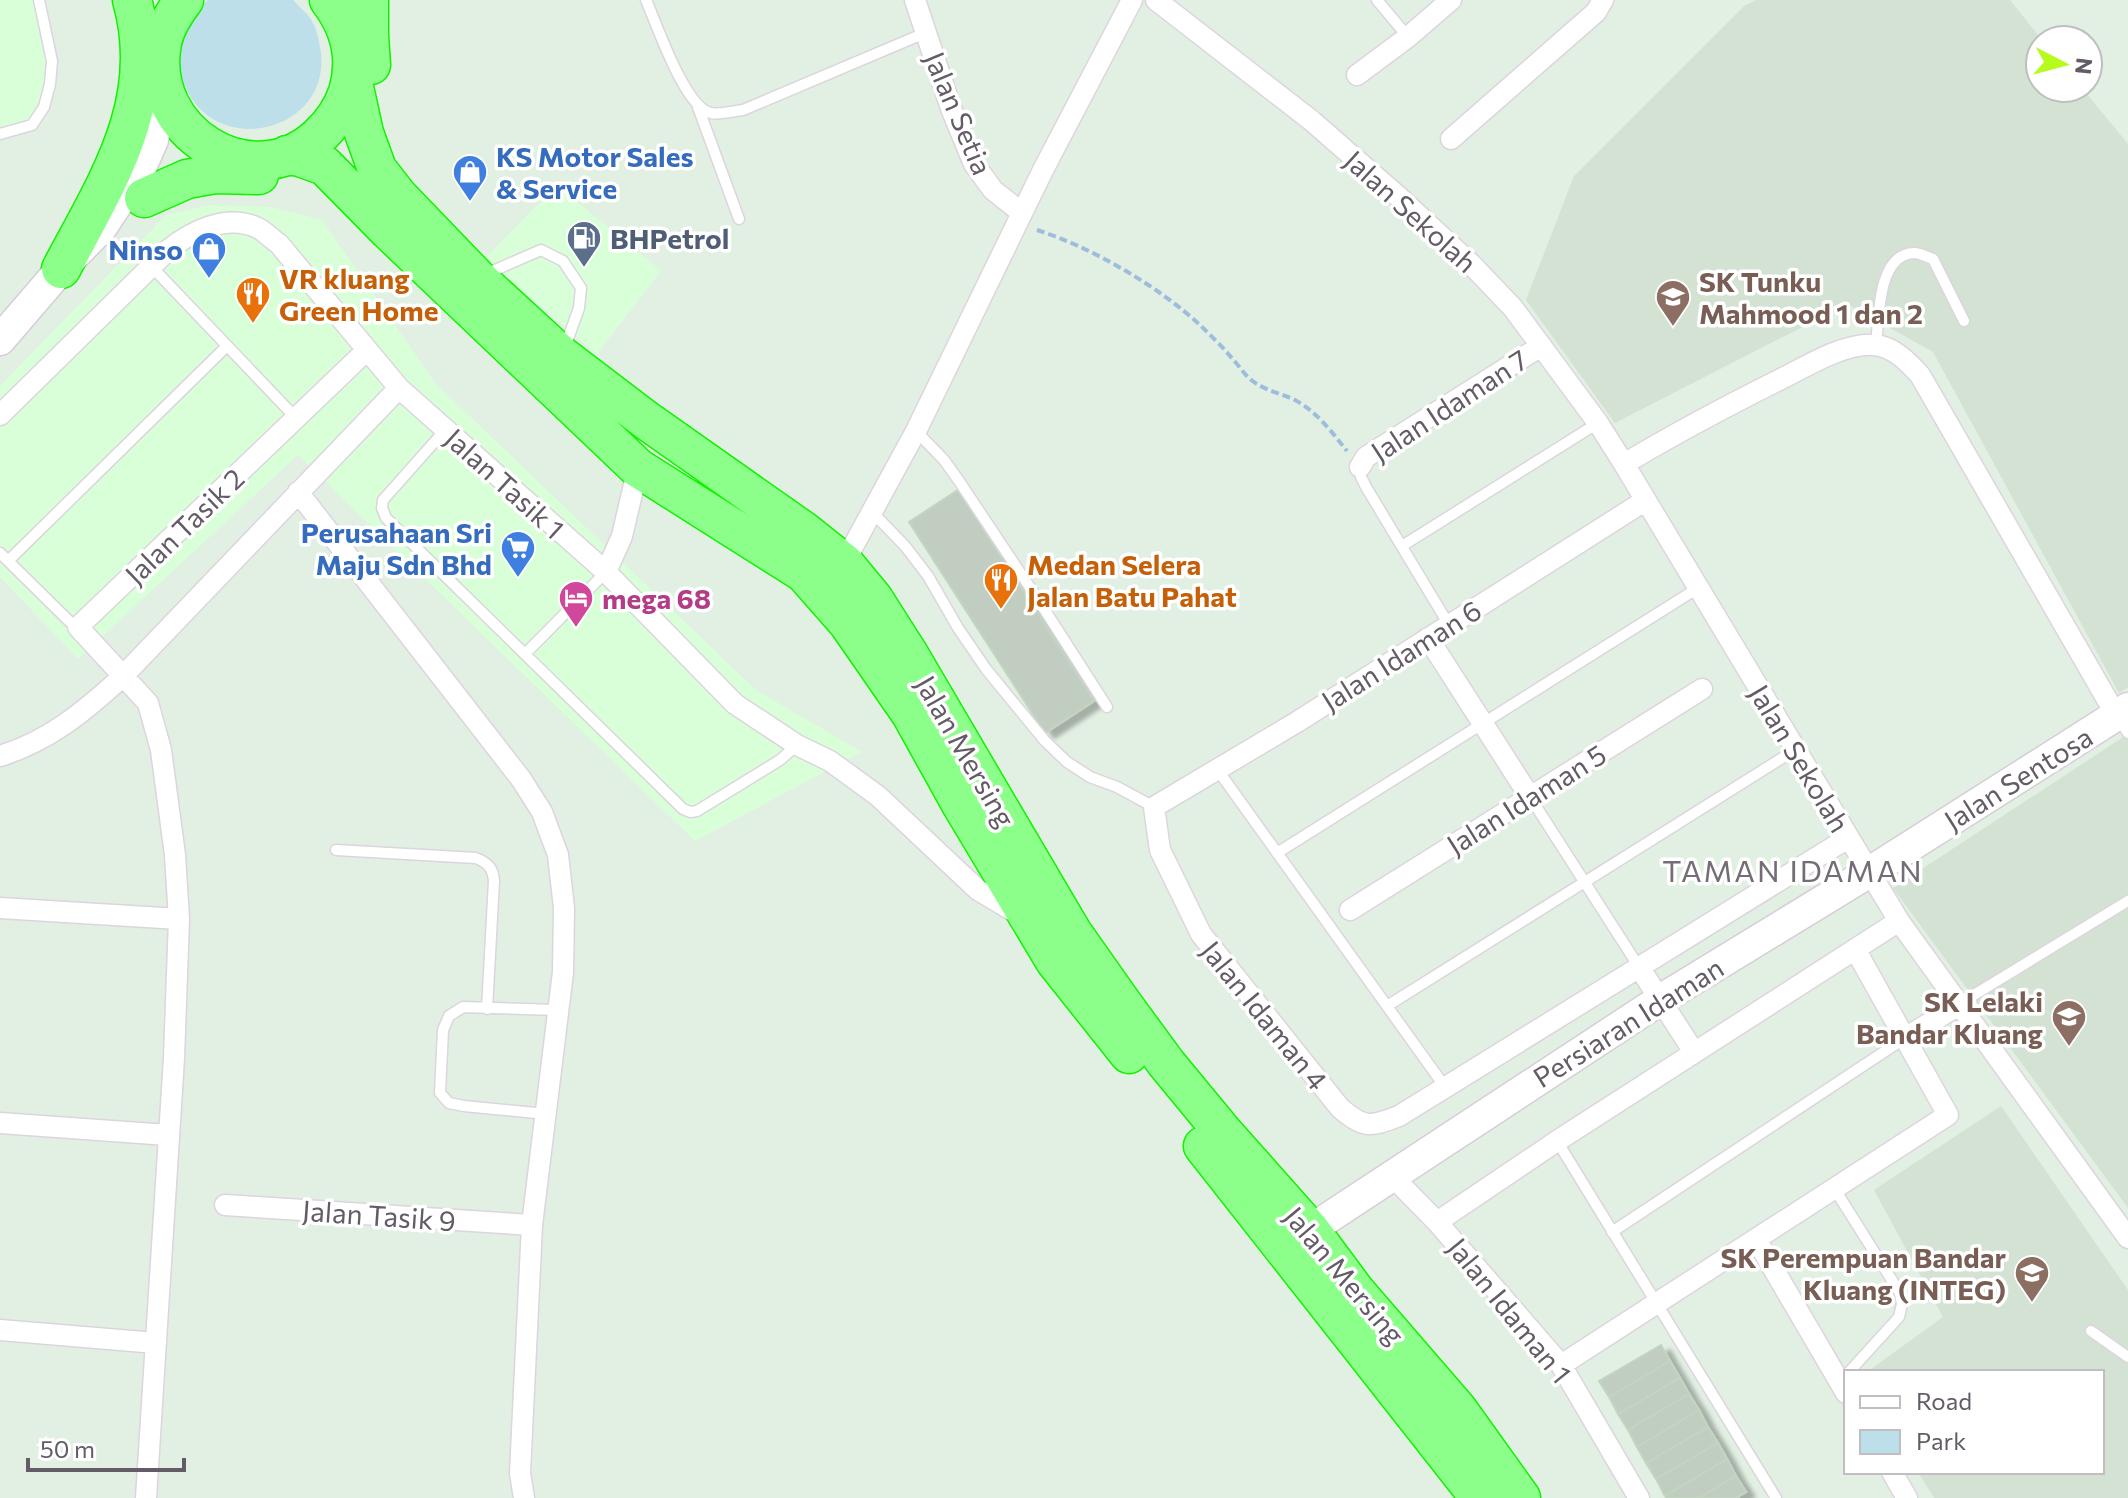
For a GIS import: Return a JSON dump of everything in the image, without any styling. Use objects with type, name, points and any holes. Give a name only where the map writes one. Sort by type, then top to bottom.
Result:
[{"type":"highway","points":[[61,269],[115,165],[131,123],[139,88],[141,57],[139,25],[132,0]]},
{"type":"highway","name":"Jalan Mersing","points":[[329,0],[341,15],[364,133],[377,169],[398,196],[477,278],[562,356],[844,563],[873,598],[908,653],[1072,932],[1166,1063],[1310,1230],[1356,1292],[1458,1410],[1521,1498]]},
{"type":"highway","points":[[369,0],[374,98],[390,158],[427,225]]},
{"type":"highway","points":[[170,6],[160,65],[163,88],[174,114],[192,136],[216,151],[239,159],[263,160],[287,155],[311,143],[330,126],[344,103],[352,62]]},
{"type":"highway","points":[[287,155],[325,166],[638,468],[804,573],[848,623],[911,714],[1055,961],[1480,1498]]},
{"type":"highway","points":[[144,198],[187,179],[215,174],[291,176],[351,192]]},
{"type":"street","points":[[352,62],[354,0]]},
{"type":"street","name":"Jalan Setia","points":[[915,0],[952,111],[974,164],[1018,220]]},
{"type":"street","points":[[844,563],[916,431],[1018,220],[1132,0]]},
{"type":"street","name":"Jalan Sekolah","points":[[1156,0],[1312,121],[1471,264],[1513,308],[1598,423],[1624,464],[1899,921],[2128,1238]]},
{"type":"street","points":[[1357,75],[1451,0]]},
{"type":"street","points":[[1451,139],[1596,12],[1603,0]]},
{"type":"street","points":[[102,227],[142,165],[153,140],[163,88]]},
{"type":"street","points":[[0,340],[102,227],[216,151]]},
{"type":"street","name":"Jalan Tasik 1","points":[[0,415],[168,250],[187,236],[209,226],[232,223],[256,228],[279,244],[399,388],[606,572],[735,704],[797,745],[830,761],[878,796],[978,890],[1031,922]]},
{"type":"street","points":[[1624,464],[1697,421],[1847,348],[1876,345],[1904,356],[1920,375],[2124,719]]},
{"type":"street","name":"Jalan Idaman 7","points":[[1360,467],[1366,457],[1541,346]]},
{"type":"street","name":"Jalan Tasik 2","points":[[78,627],[367,350]]},
{"type":"street","points":[[0,756],[18,751],[68,724],[122,677],[399,388]]},
{"type":"street","points":[[606,572],[622,536],[638,468]]},
{"type":"street","points":[[298,492],[489,736],[542,812],[558,855],[564,908],[563,972],[532,1225],[520,1473],[524,1498]]},
{"type":"street","name":"Jalan Idaman 6","points":[[1154,807],[1646,500]]},
{"type":"street","points":[[78,627],[148,703],[161,750],[175,855],[179,919],[174,1058],[146,1498]]},
{"type":"street","points":[[1428,638],[1530,797]]},
{"type":"street","name":"Jalan Idaman 5","points":[[1350,910],[1702,689]]},
{"type":"street","name":"Jalan Sentosa","points":[[1868,873],[2124,719]]},
{"type":"street","name":"Jalan Idaman 4","points":[[1154,807],[1160,850],[1201,934],[1340,1108],[1358,1123],[1378,1124],[1399,1116],[1848,838]]},
{"type":"street","name":"Persiaran Idaman","points":[[1310,1230],[1660,1000],[1868,873]]},
{"type":"street","points":[[0,908],[179,919]]},
{"type":"street","points":[[1437,1222],[1899,921]]},
{"type":"street","points":[[1561,1365],[1948,1115],[1855,949]]},
{"type":"street","points":[[1639,967],[1694,1052]]},
{"type":"street","points":[[1905,1038],[1959,1005]]},
{"type":"street","points":[[0,1123],[168,1135]]},
{"type":"street","name":"Persiaran Idaman","points":[[1356,1292],[1339,1245],[1341,1228],[1391,1175]]},
{"type":"street","name":"Jalan Idaman 1","points":[[1391,1175],[1437,1222],[1561,1365],[1639,1498]]},
{"type":"street","name":"Jalan Tasik 9","points":[[225,1205],[532,1225]]},
{"type":"street","points":[[1756,1239],[1844,1379]]},
{"type":"street","points":[[0,1330],[156,1343]]},
{"type":"street","points":[[513,1498],[520,1473]]},
{"type":"street","points":[[1893,1474],[1907,1498]]},
{"type":"lane","points":[[0,134],[32,125],[44,107],[52,61],[39,0]]},
{"type":"lane","points":[[646,0],[685,90],[698,107],[739,219]]},
{"type":"lane","points":[[1377,0],[1408,37]]},
{"type":"lane","points":[[698,107],[711,113],[743,110],[925,33]]},
{"type":"lane","points":[[477,278],[541,250],[563,261],[581,288],[579,308],[562,356]]},
{"type":"lane","points":[[1876,345],[1885,275],[1896,260],[1915,253],[1933,259],[1964,321]]},
{"type":"lane","points":[[152,267],[296,418]]},
{"type":"lane","points":[[78,627],[4,557],[227,346]]},
{"type":"lane","points":[[1402,546],[1598,423]]},
{"type":"lane","points":[[446,429],[383,500],[386,518],[683,809],[697,811],[780,760],[797,745]]},
{"type":"lane","points":[[916,431],[959,481],[1107,707]]},
{"type":"lane","points":[[1360,467],[1366,487],[1449,625]]},
{"type":"lane","points":[[873,513],[905,546],[928,576],[986,669],[1045,741],[1067,762],[1090,777],[1117,787],[1154,807]]},
{"type":"lane","points":[[525,654],[606,572]]},
{"type":"lane","points":[[1277,853],[1698,588]]},
{"type":"lane","points":[[1387,1006],[1795,750]]},
{"type":"lane","points":[[1217,769],[1445,1087]]},
{"type":"lane","points":[[1530,797],[1639,967]]},
{"type":"lane","points":[[336,850],[476,858],[494,870],[487,1009]]},
{"type":"lane","points":[[1959,1005],[2128,901]]},
{"type":"lane","points":[[546,1114],[449,1103],[440,1093],[443,1030],[449,1016],[463,1007],[557,1010]]},
{"type":"lane","points":[[1612,1232],[1905,1038]]},
{"type":"lane","points":[[1557,1141],[1776,1498]]},
{"type":"lane","points":[[1834,1188],[1900,1293],[1902,1304],[1899,1317],[1854,1370]]},
{"type":"lane","points":[[2091,1331],[2128,1357]]},
{"type":"path","points":[[1018,220],[1056,236],[1152,287],[1197,323],[1250,379],[1295,400],[1319,416],[1360,467]]},
{"type":"shaded area","points":[[0,0],[44,0],[57,63],[48,109],[34,130],[0,139]]},
{"type":"shaded area","name":"SK Tunku Mahmood 1 dan 2","points":[[1756,0],[2010,0],[2029,24],[2024,24],[2024,104],[2095,104],[2128,144],[2128,687],[2119,693],[1933,352],[1847,304],[1615,423],[1526,300],[1574,176],[1744,6]]},
{"type":"shaded area","points":[[557,185],[661,271],[597,354],[485,258]]},
{"type":"shaded area","points":[[210,205],[270,207],[322,220],[436,384],[756,690],[862,752],[695,841],[298,455],[78,659],[0,577],[0,386],[166,215]]},
{"type":"shaded area","name":"SK Lelaki Bandar Kluang","points":[[2128,734],[2128,1208],[1893,888]]},
{"type":"shaded area","name":"SK Perempuan Bandar Kluang (INTEG)","points":[[2001,1106],[2128,1290],[2128,1498],[1934,1498],[1919,1474],[2104,1474],[2104,1370],[1870,1370],[1943,1317],[1874,1190]]},
{"type":"green space","points":[[208,0],[293,0],[312,22],[321,53],[318,82],[306,104],[286,120],[262,128],[236,128],[212,119],[192,100],[180,71],[181,41],[194,15]]},
{"type":"building","name":"Medan Selera Jalan Batu Pahat","points":[[958,490],[1094,701],[1045,733],[909,522]]},
{"type":"building","points":[[1661,1345],[1670,1361],[1609,1397],[1599,1381]]},
{"type":"building","points":[[1670,1361],[1680,1378],[1618,1414],[1609,1397]]},
{"type":"building","points":[[1680,1378],[1689,1394],[1628,1430],[1618,1414]]},
{"type":"building","points":[[1689,1394],[1699,1410],[1637,1447],[1628,1430]]},
{"type":"building","points":[[1699,1410],[1708,1427],[1646,1463],[1637,1447]]},
{"type":"building","points":[[1708,1427],[1718,1443],[1656,1479],[1646,1463]]},
{"type":"building","points":[[1718,1443],[1727,1459],[1665,1496],[1656,1479]]},
{"type":"building","points":[[1727,1459],[1736,1476],[1699,1498],[1665,1496]]},
{"type":"building","points":[[1736,1476],[1746,1492],[1736,1498],[1699,1498]]},
{"type":"place","name":"KS Motor Sales & Service","points":[[470,203]]},
{"type":"place","name":"BHPetrol","points":[[584,269]]},
{"type":"place","name":"Ninso","points":[[209,280]]},
{"type":"place","name":"VR kluang Green Home","points":[[253,325]]},
{"type":"place","name":"SK Tunku Mahmood 1 dan 2","points":[[1673,328]]},
{"type":"place","name":"Perusahaan Sri Maju Sdn Bhd","points":[[518,579]]},
{"type":"place","name":"Medan Selera Jalan Batu Pahat","points":[[1001,611]]},
{"type":"place","name":"mega 68","points":[[576,629]]},
{"type":"place","name":"SK Lelaki Bandar Kluang","points":[[2069,1048]]},
{"type":"place","name":"SK Perempuan Bandar Kluang (INTEG)","points":[[2032,1304]]},
{"type":"district","name":"TAMAN IDAMAN","points":[[1793,869]]}]
